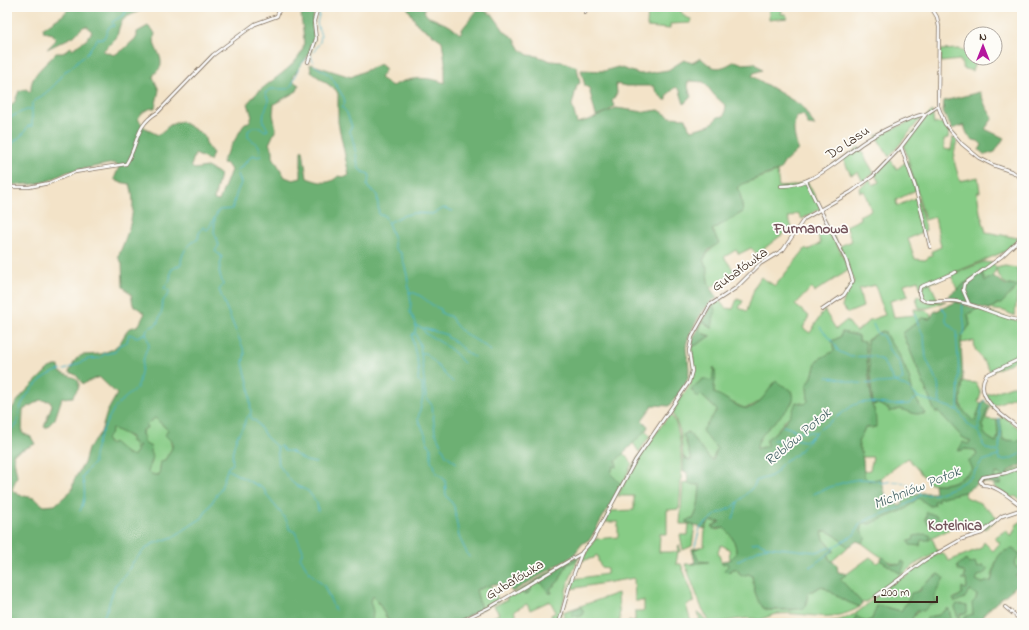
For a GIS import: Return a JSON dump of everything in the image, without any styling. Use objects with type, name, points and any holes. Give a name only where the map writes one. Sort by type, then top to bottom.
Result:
[{"type":"street","points":[[7,187],[29,187],[49,183],[75,172],[126,164],[139,130],[148,119],[158,112],[212,55],[255,24],[277,16],[280,7]]},
{"type":"street","points":[[308,62],[316,39],[314,21],[318,7]]},
{"type":"street","points":[[585,13],[586,7]]},
{"type":"street","points":[[931,7],[937,17],[939,27],[938,106],[947,127],[967,148],[982,160],[1013,172],[1022,179]]},
{"type":"street","name":"Gubałówka","points":[[457,623],[492,606],[522,586],[582,552],[592,541],[635,461],[690,382],[692,371],[689,351],[692,337],[710,305],[736,288],[760,264],[783,250],[804,219],[864,183],[901,147],[926,114],[938,106]]},
{"type":"street","name":"Do Lasu","points":[[782,186],[794,186],[806,181],[875,136],[892,127],[926,114]]},
{"type":"street","points":[[901,147],[915,186],[930,247]]},
{"type":"street","points":[[806,181],[846,260],[853,281],[844,295],[822,310]]},
{"type":"street","points":[[1018,242],[1022,231]]},
{"type":"street","points":[[969,304],[963,290],[964,284],[1001,258],[1022,237]]},
{"type":"street","points":[[956,272],[924,285],[919,290],[919,296],[924,301],[946,300],[969,304],[1022,321]]},
{"type":"street","points":[[1022,358],[986,375],[983,387],[988,403],[1022,430]]},
{"type":"street","points":[[876,596],[925,560],[962,539],[982,533],[1002,516],[1020,510],[1020,505],[1011,498],[991,486],[983,485],[980,481],[983,477],[1006,473],[1022,467]]},
{"type":"street","name":"Gubałówka","points":[[558,623],[582,552]]},
{"type":"street","points":[[1005,607],[1022,621]]},
{"type":"green space","points":[[70,7],[144,7],[122,21],[117,37],[103,51],[114,55],[123,50],[137,37],[137,32],[148,26],[155,33],[154,43],[160,56],[161,64],[160,68],[153,77],[159,90],[155,108],[145,111],[138,119],[146,129],[158,135],[170,125],[181,121],[204,135],[207,146],[213,153],[210,161],[195,154],[191,166],[194,169],[207,167],[220,174],[214,200],[219,201],[231,170],[227,164],[222,163],[245,123],[249,122],[252,117],[248,103],[261,89],[294,63],[303,48],[304,38],[301,17],[302,7],[315,7],[312,25],[314,38],[311,51],[294,75],[293,81],[299,85],[297,91],[274,104],[273,114],[276,129],[269,144],[273,150],[273,157],[285,177],[293,180],[301,178],[301,151],[303,150],[307,178],[319,182],[327,182],[338,176],[346,177],[349,175],[338,122],[338,94],[336,90],[311,72],[310,64],[351,77],[380,64],[386,69],[380,78],[392,86],[418,78],[431,79],[445,83],[445,61],[442,41],[417,24],[407,7],[425,7],[424,11],[427,16],[450,26],[460,34],[479,8],[493,15],[505,32],[514,38],[521,50],[528,55],[537,56],[551,61],[563,62],[577,67],[580,83],[577,85],[572,105],[577,123],[592,119],[616,108],[644,112],[659,110],[670,117],[686,118],[689,128],[692,130],[710,125],[718,117],[724,116],[726,106],[714,95],[704,82],[691,81],[687,83],[691,97],[684,104],[680,91],[676,87],[667,95],[667,100],[665,100],[656,92],[654,86],[627,86],[616,84],[617,93],[612,101],[614,106],[607,112],[596,116],[589,88],[585,86],[581,70],[604,71],[618,67],[640,74],[668,70],[684,60],[692,63],[701,58],[717,68],[735,61],[743,64],[755,63],[762,70],[754,73],[752,76],[802,106],[815,126],[808,125],[804,115],[797,116],[794,128],[798,150],[784,163],[779,171],[739,186],[737,188],[740,193],[743,212],[712,230],[719,243],[709,250],[703,260],[708,270],[709,285],[717,298],[703,312],[693,327],[687,342],[686,351],[689,373],[687,381],[669,406],[653,405],[642,420],[648,426],[647,429],[616,461],[617,467],[613,466],[611,474],[622,485],[590,539],[582,544],[573,556],[512,592],[508,586],[494,584],[476,590],[481,609],[454,623],[391,623],[373,596],[370,601],[373,611],[372,623],[7,623],[7,423],[13,407],[23,394],[49,368],[59,366],[60,372],[75,378],[79,382],[79,386],[73,397],[62,398],[55,419],[47,427],[44,427],[52,405],[50,401],[40,400],[23,410],[22,433],[31,437],[35,444],[13,454],[17,476],[12,490],[19,495],[34,498],[44,506],[55,505],[72,490],[74,480],[84,463],[88,449],[101,432],[107,412],[117,394],[99,377],[83,384],[76,375],[69,372],[76,359],[82,355],[101,354],[113,349],[120,343],[128,329],[139,325],[145,313],[133,305],[131,294],[123,287],[122,263],[118,257],[131,221],[133,203],[130,184],[119,182],[114,179],[119,167],[114,163],[67,172],[48,181],[35,184],[7,185],[7,111],[15,101],[19,91],[26,89],[30,92],[31,84],[36,74],[56,53],[63,53],[71,47],[72,49],[86,40],[92,32],[87,26],[83,27],[74,36],[47,49],[56,40],[53,34],[44,32],[43,28],[63,15]],"holes":[[[155,418],[168,430],[165,435],[172,442],[172,448],[165,460],[161,461],[159,475],[154,475],[148,472],[153,457],[150,452],[151,447],[144,443],[144,437],[142,435],[142,430],[147,428],[146,425]],[[112,428],[131,437],[131,442],[134,442],[135,446],[139,445],[139,448],[135,448],[137,452],[135,452],[133,456],[127,454],[113,442],[110,445],[106,439],[110,435]]]},
{"type":"green space","points":[[648,7],[691,7],[690,9],[679,9],[685,17],[691,19],[691,23],[670,24],[670,29],[647,27]]},
{"type":"green space","points":[[769,7],[783,7],[781,14],[785,14],[788,18],[769,20]]},
{"type":"green space","points":[[941,50],[963,50],[963,66],[974,66],[972,71],[963,68],[960,60],[941,62]]},
{"type":"green space","points":[[980,92],[986,107],[993,118],[985,129],[1004,138],[995,152],[985,155],[979,150],[982,145],[978,141],[970,138],[964,125],[952,129],[943,112],[944,101]]},
{"type":"green space","points":[[932,111],[934,124],[943,123],[949,131],[948,138],[944,139],[944,149],[951,150],[953,137],[957,141],[954,161],[960,181],[978,177],[980,192],[977,192],[980,212],[986,232],[1018,238],[1006,251],[920,287],[918,280],[904,284],[908,296],[890,301],[894,317],[915,315],[914,309],[926,310],[931,315],[930,319],[922,318],[903,333],[935,412],[939,411],[962,437],[971,442],[959,449],[960,451],[965,449],[975,450],[978,455],[970,465],[972,469],[962,477],[952,482],[941,484],[929,483],[908,458],[881,478],[869,481],[864,476],[864,471],[870,470],[873,457],[862,457],[858,442],[865,428],[873,428],[874,408],[872,406],[865,342],[859,341],[859,336],[842,332],[840,337],[832,341],[834,351],[816,363],[812,377],[807,386],[808,401],[805,404],[796,402],[791,414],[767,439],[767,446],[757,449],[758,443],[765,431],[781,415],[790,403],[787,388],[774,383],[762,399],[754,405],[744,408],[714,394],[715,375],[713,368],[714,376],[712,381],[703,379],[691,389],[697,397],[701,395],[717,410],[703,431],[717,449],[712,460],[710,459],[688,432],[683,435],[692,461],[687,461],[683,456],[680,431],[672,411],[691,383],[693,365],[691,348],[711,336],[704,334],[699,330],[703,321],[710,328],[713,304],[719,300],[725,308],[733,309],[737,299],[743,301],[739,308],[747,311],[755,286],[761,277],[775,286],[806,248],[808,250],[821,243],[817,234],[829,227],[849,270],[814,292],[811,288],[795,305],[809,316],[803,328],[810,333],[824,310],[836,329],[847,320],[856,332],[870,320],[885,315],[875,285],[859,289],[863,307],[848,313],[842,307],[846,293],[854,281],[840,246],[852,241],[846,226],[861,219],[859,216],[871,210],[864,191],[860,192],[859,188],[870,180],[873,185],[879,182],[875,174],[890,159],[897,169],[907,161],[916,190],[896,200],[897,206],[917,197],[926,230],[908,239],[915,259],[925,260],[932,255],[932,251],[941,247],[935,217],[925,220],[904,145]],"holes":[[[884,331],[890,342],[897,350],[909,377],[913,394],[925,414],[900,409],[895,411],[878,404],[867,340]]]},
{"type":"green space","points":[[923,116],[889,157],[876,136]]},
{"type":"green space","points":[[859,147],[874,173],[863,182],[858,172],[851,175],[843,159]]},
{"type":"green space","points":[[777,172],[779,187],[794,186],[807,181],[821,208],[802,219],[798,213],[788,218],[792,227],[757,254],[751,248],[739,254],[736,250],[724,257],[734,271],[710,289],[707,275],[708,269],[703,260],[712,248],[715,233],[712,230],[743,212],[740,193],[737,188],[739,185]]},
{"type":"green space","points":[[983,262],[993,263],[996,268],[1005,266],[1017,268],[1018,285],[1022,282],[1022,294],[1017,294],[1015,316],[1004,311],[988,309],[995,306],[1018,286],[1006,284],[996,269],[993,276],[985,281],[982,271],[957,289],[951,275]]},
{"type":"green space","points":[[982,271],[985,281],[993,276],[1006,285],[1018,286],[1001,304],[996,304],[988,309],[949,299],[949,295]]},
{"type":"green space","points":[[930,283],[938,300],[923,300],[921,290],[922,287]]},
{"type":"green space","points":[[918,295],[924,302],[946,301],[928,308],[919,308],[916,298]]},
{"type":"green space","points":[[956,302],[977,309],[968,314],[970,325],[962,336],[963,380],[960,404],[962,409],[974,422],[983,400],[991,407],[987,409],[983,425],[984,432],[990,439],[996,442],[998,436],[997,420],[1000,419],[1003,440],[1022,441],[1022,465],[1008,471],[1005,479],[998,473],[995,474],[994,478],[1001,480],[1000,484],[980,482],[964,492],[938,498],[938,501],[934,501],[935,505],[930,506],[918,498],[906,509],[869,524],[863,524],[861,531],[866,538],[862,543],[857,541],[848,547],[836,536],[827,531],[822,532],[824,539],[834,551],[828,554],[829,559],[837,565],[838,572],[847,574],[840,579],[862,603],[860,607],[843,600],[822,586],[808,593],[806,606],[801,609],[767,610],[758,600],[752,576],[749,574],[741,576],[737,569],[732,569],[727,573],[724,570],[728,566],[727,563],[722,564],[722,561],[730,560],[736,554],[736,547],[729,533],[724,528],[713,529],[712,527],[720,522],[711,521],[707,524],[705,529],[687,523],[687,520],[693,519],[696,511],[700,485],[688,484],[687,472],[683,472],[683,456],[687,460],[692,460],[683,435],[688,432],[710,459],[713,460],[717,449],[702,431],[717,410],[701,395],[697,397],[691,389],[703,379],[712,381],[714,367],[716,374],[714,393],[740,407],[752,407],[761,400],[776,381],[790,390],[793,394],[793,400],[790,406],[763,434],[757,449],[767,446],[767,439],[784,423],[796,402],[805,404],[808,401],[807,385],[812,377],[817,360],[834,351],[832,341],[840,337],[842,332],[859,336],[859,341],[865,342],[872,406],[875,413],[876,422],[876,427],[865,428],[858,442],[863,460],[864,476],[869,481],[881,478],[886,497],[899,505],[903,503],[902,498],[919,493],[935,493],[934,484],[950,483],[964,476],[972,469],[968,462],[977,455],[975,450],[965,449],[958,451],[963,442],[968,444],[971,442],[962,437],[939,412],[935,412],[903,333],[922,318],[930,319],[934,312]]},
{"type":"green space","points":[[713,304],[715,310],[712,329],[703,321],[699,329],[704,334],[711,336],[691,348],[692,342],[702,320]]},
{"type":"green space","points":[[977,309],[1022,322],[1022,355],[1009,364],[991,372],[975,349],[974,341],[961,343],[962,336],[970,325],[968,314]]},
{"type":"green space","points":[[884,331],[890,342],[897,350],[909,377],[913,394],[925,414],[915,414],[900,409],[889,412],[889,409],[878,404],[873,405],[867,340]]},
{"type":"green space","points":[[963,382],[976,383],[981,394],[978,402],[982,403],[974,422],[965,413],[961,404]]},
{"type":"green space","points":[[1012,386],[1019,386],[1021,394],[992,406],[986,395]]},
{"type":"green space","points":[[987,409],[989,409],[986,419],[997,420],[998,436],[996,442],[990,439],[984,432],[983,425]]},
{"type":"green space","points":[[670,414],[675,422],[680,445],[680,499],[679,509],[667,510],[667,534],[660,534],[659,552],[677,552],[679,545],[681,551],[678,552],[676,564],[681,564],[693,595],[694,602],[686,605],[691,622],[700,620],[698,613],[700,613],[707,623],[629,623],[629,621],[635,621],[635,611],[644,611],[644,601],[635,601],[634,578],[570,589],[573,579],[607,574],[607,568],[601,567],[598,561],[598,556],[596,555],[594,558],[580,561],[595,539],[618,537],[618,522],[604,522],[610,511],[634,510],[634,496],[618,496],[635,462]]},
{"type":"green space","points":[[1003,416],[1022,431],[1022,441],[1003,440],[1000,419]]},
{"type":"green space","points":[[155,418],[168,430],[172,448],[165,460],[161,461],[159,475],[154,475],[147,472],[152,462],[142,432],[148,422]]},
{"type":"green space","points":[[111,428],[122,432],[139,444],[138,452],[133,456],[118,449],[107,441],[105,439],[110,435]]},
{"type":"green space","points":[[645,431],[650,436],[639,452],[633,443]]},
{"type":"green space","points":[[623,453],[632,463],[622,485],[611,474],[613,466],[617,465],[616,461]]},
{"type":"green space","points":[[1022,467],[1022,500],[1014,496],[1012,498],[994,487],[994,484],[1000,484],[993,479],[995,474],[1007,473]]},
{"type":"green space","points":[[683,483],[700,485],[696,511],[693,519],[687,520],[687,523],[695,525],[692,546],[683,550],[680,535],[688,535],[689,524],[680,524]]},
{"type":"green space","points":[[964,492],[966,497],[980,503],[998,518],[985,529],[977,519],[971,520],[932,538],[938,552],[919,562],[866,602],[862,603],[840,579],[870,557],[877,563],[880,560],[901,574],[900,565],[885,559],[862,543],[866,538],[861,533],[863,524],[866,522],[869,524],[906,509],[918,497],[930,506],[935,505],[933,501],[938,498]]},
{"type":"green space","points":[[927,512],[937,516],[939,519],[934,526],[933,521],[928,524],[925,518],[927,517]]},
{"type":"green space","points":[[711,521],[720,522],[712,527],[717,530],[724,528],[731,536],[736,547],[736,554],[730,560],[729,549],[721,545],[718,552],[722,564],[727,563],[730,572],[732,569],[737,569],[740,575],[749,574],[752,576],[754,590],[763,608],[767,610],[793,610],[807,600],[808,593],[822,586],[843,600],[860,607],[838,615],[818,616],[777,614],[759,620],[749,618],[710,623],[701,606],[685,564],[696,564],[692,549],[704,546],[706,529],[708,523]]},
{"type":"green space","points":[[1022,521],[1022,569],[1017,568],[1014,564],[1015,560],[1001,553],[995,564],[991,581],[982,583],[976,580],[978,576],[988,569],[983,566],[977,568],[969,564],[965,559],[962,562],[965,576],[963,579],[966,578],[967,588],[965,589],[962,587],[962,594],[953,599],[955,602],[969,590],[977,594],[973,614],[965,617],[967,623],[952,623],[949,609],[939,615],[928,617],[929,623],[910,622],[915,614],[937,591],[943,578],[938,574],[909,600],[901,611],[878,605],[872,619],[866,622],[856,617],[853,623],[809,623],[834,621],[851,616],[895,582],[906,577],[922,563],[942,552],[949,561],[981,548],[984,542],[993,551],[1000,543],[994,538],[1006,530],[1011,537],[1017,524]],"holes":[[[961,605],[967,606],[958,619],[955,607]]]},
{"type":"green space","points":[[827,531],[836,536],[848,547],[832,561],[829,559],[828,554],[834,550],[824,539],[822,532]]},
{"type":"green space","points":[[925,534],[930,535],[930,540],[921,540],[920,546],[910,545],[908,541],[913,540],[914,536]]},
{"type":"green space","points":[[700,547],[694,550],[699,561],[709,562],[690,564],[695,562],[692,549]]},
{"type":"green space","points":[[1013,549],[1020,554],[1014,564],[1017,568],[1022,569],[1022,574],[1016,575],[1019,583],[986,612],[982,617],[981,623],[974,623],[972,621],[967,623],[964,617],[973,614],[972,603],[976,599],[977,595],[969,590],[965,598],[955,602],[953,600],[962,594],[962,587],[965,589],[967,588],[966,579],[962,579],[965,576],[964,572],[959,571],[957,566],[966,559],[969,564],[975,562],[977,568],[982,566],[988,569],[983,575],[978,576],[976,580],[982,583],[991,581],[998,557],[1006,550]]},
{"type":"green space","points":[[580,554],[578,559],[567,565],[559,581],[550,589],[552,593],[549,593],[539,580],[526,588],[532,590],[527,594],[523,594],[520,590]]},
{"type":"green space","points":[[883,557],[890,563],[900,565],[902,561],[905,563],[901,574],[880,560]]},
{"type":"green space","points":[[578,559],[568,583],[558,623],[536,623],[543,619],[545,622],[552,619],[551,615],[556,612],[550,601],[530,610],[527,604],[514,611],[517,619],[512,623],[482,623],[499,614],[494,606],[507,600],[506,598],[520,590],[527,589],[539,580],[549,593],[552,593],[550,589],[559,581],[567,565]]},
{"type":"green space","points":[[938,574],[944,578],[934,596],[937,603],[930,604],[924,611],[917,610],[910,622],[913,623],[853,623],[856,616],[866,622],[872,619],[877,605],[901,611],[911,593],[920,591],[922,586]]},
{"type":"green space","points":[[491,585],[499,601],[454,623],[481,609],[476,590]]},
{"type":"green space","points":[[618,593],[620,623],[563,623],[563,616],[565,615],[563,612]]},
{"type":"green space","points":[[373,596],[391,623],[372,623],[370,601]]},
{"type":"green space","points":[[957,604],[967,606],[967,613],[960,614],[960,618],[958,619],[955,607]]},
{"type":"green space","points":[[580,607],[583,609],[583,615],[579,617],[572,615],[571,612],[574,609]]},
{"type":"green space","points":[[949,609],[952,623],[929,623],[926,620],[928,617],[939,615]]},
{"type":"waterway","points":[[7,155],[14,142],[23,134],[28,126],[32,126],[32,103],[55,85],[65,71],[85,56],[97,39],[104,38],[109,27],[114,26],[112,22],[125,14],[127,7]]},
{"type":"waterway","points":[[313,62],[311,56],[320,42],[321,36],[317,23],[321,7]]},
{"type":"waterway","points":[[64,370],[88,359],[100,358],[104,354],[115,352],[119,345],[127,342],[129,334],[137,337],[146,333],[147,329],[157,324],[162,311],[163,301],[170,292],[164,288],[170,280],[171,270],[181,264],[182,256],[186,249],[191,243],[198,239],[199,233],[203,227],[207,230],[209,228],[219,210],[232,209],[241,183],[237,171],[253,155],[258,157],[261,155],[259,146],[248,137],[248,131],[253,127],[260,127],[265,131],[268,130],[263,121],[264,113],[269,101],[265,93],[270,89],[289,89],[301,65],[308,58]]},
{"type":"waterway","points":[[314,65],[330,75],[344,98],[345,103],[342,107],[347,113],[352,127],[349,130],[353,140],[359,168],[360,170],[369,174],[370,177],[367,185],[369,189],[377,194],[379,215],[384,215],[393,236],[395,248],[401,253],[407,275],[411,303],[410,312],[416,323],[415,333],[420,345],[426,398],[432,405],[435,432],[446,455],[458,464]]},
{"type":"waterway","points":[[7,119],[31,109]]},
{"type":"waterway","points":[[388,223],[402,216],[413,213],[432,214],[444,208],[453,211]]},
{"type":"waterway","points":[[98,623],[102,620],[108,607],[115,585],[126,575],[132,563],[144,550],[152,544],[173,537],[202,518],[221,488],[228,467],[233,464],[232,460],[235,442],[244,426],[245,420],[251,413],[249,386],[243,363],[245,353],[219,290],[223,285],[219,271],[222,257],[215,251],[219,245],[214,232],[215,219]]},
{"type":"waterway","points":[[409,292],[422,297],[441,309],[441,313],[451,317],[454,323],[464,333],[491,351]]},
{"type":"waterway","points":[[956,338],[964,334],[963,304]]},
{"type":"waterway","points":[[942,308],[946,312],[946,322],[956,331],[959,371],[958,410]]},
{"type":"waterway","points":[[914,313],[924,338],[926,358],[938,384],[940,403]]},
{"type":"waterway","points":[[827,377],[861,383],[888,383],[903,380],[900,363],[889,350],[883,336],[877,333],[873,324]]},
{"type":"waterway","points":[[416,326],[447,335],[448,338],[474,357]]},
{"type":"waterway","name":"Reblów Potok","points":[[820,327],[838,351],[851,357],[872,356],[882,360],[894,381],[908,388],[918,397],[958,410],[968,424],[978,432],[982,438],[983,445],[987,449],[999,452],[998,456],[1000,460],[1010,459],[1022,453]]},
{"type":"waterway","points":[[423,329],[426,334],[452,350],[464,363]]},
{"type":"waterway","points":[[80,511],[84,495],[82,478],[86,471],[94,463],[95,450],[101,433],[117,405],[136,389],[138,385],[144,355],[149,345],[146,333]]},
{"type":"waterway","points":[[414,333],[412,335],[418,363],[418,380],[422,384],[423,397],[418,419],[427,438],[427,443],[431,447],[431,461],[434,464],[435,471],[445,480],[446,495],[454,506],[459,537],[469,557]]},
{"type":"waterway","points":[[421,353],[425,353],[429,356],[453,382]]},
{"type":"waterway","points":[[7,437],[12,428],[17,425],[21,406],[32,389],[49,375],[61,370]]},
{"type":"waterway","name":"Reblów Potok","points":[[695,546],[700,528],[717,514],[733,507],[754,486],[756,481],[771,476],[777,472],[778,468],[786,460],[796,455],[816,432],[852,406],[859,403],[870,402],[894,405],[909,404],[918,397]]},
{"type":"waterway","points":[[978,430],[982,405],[985,400]]},
{"type":"waterway","points":[[251,415],[251,419],[256,421],[266,437],[277,447],[279,465],[295,485],[308,491],[317,503],[318,511]]},
{"type":"waterway","points":[[999,418],[1001,430],[999,450]]},
{"type":"waterway","points":[[783,426],[801,432],[815,432]]},
{"type":"waterway","points":[[773,440],[786,440],[790,438],[805,441],[816,432]]},
{"type":"waterway","points":[[278,447],[281,446],[284,451],[290,451],[306,461],[316,463]]},
{"type":"waterway","name":"Michniów Potok","points":[[751,544],[757,542],[769,547],[816,552],[835,546],[854,535],[859,525],[871,518],[904,506],[921,495],[937,494],[955,487],[971,477],[982,461],[998,456]]},
{"type":"waterway","points":[[228,470],[264,489],[266,494],[283,515],[289,529],[295,532],[303,551],[300,557],[309,572],[324,586],[335,610]]},
{"type":"waterway","points":[[813,494],[848,481],[865,479],[883,483],[892,481],[904,483],[914,487],[921,494]]},
{"type":"waterway","points":[[733,519],[738,503]]},
{"type":"waterway","points":[[810,567],[832,551],[835,546]]},
{"type":"waterway","points":[[737,561],[762,548],[769,547]]},
{"type":"district","name":"Furmanowa","points":[[811,229]]},
{"type":"district","name":"Kotelnica","points":[[955,526]]}]
